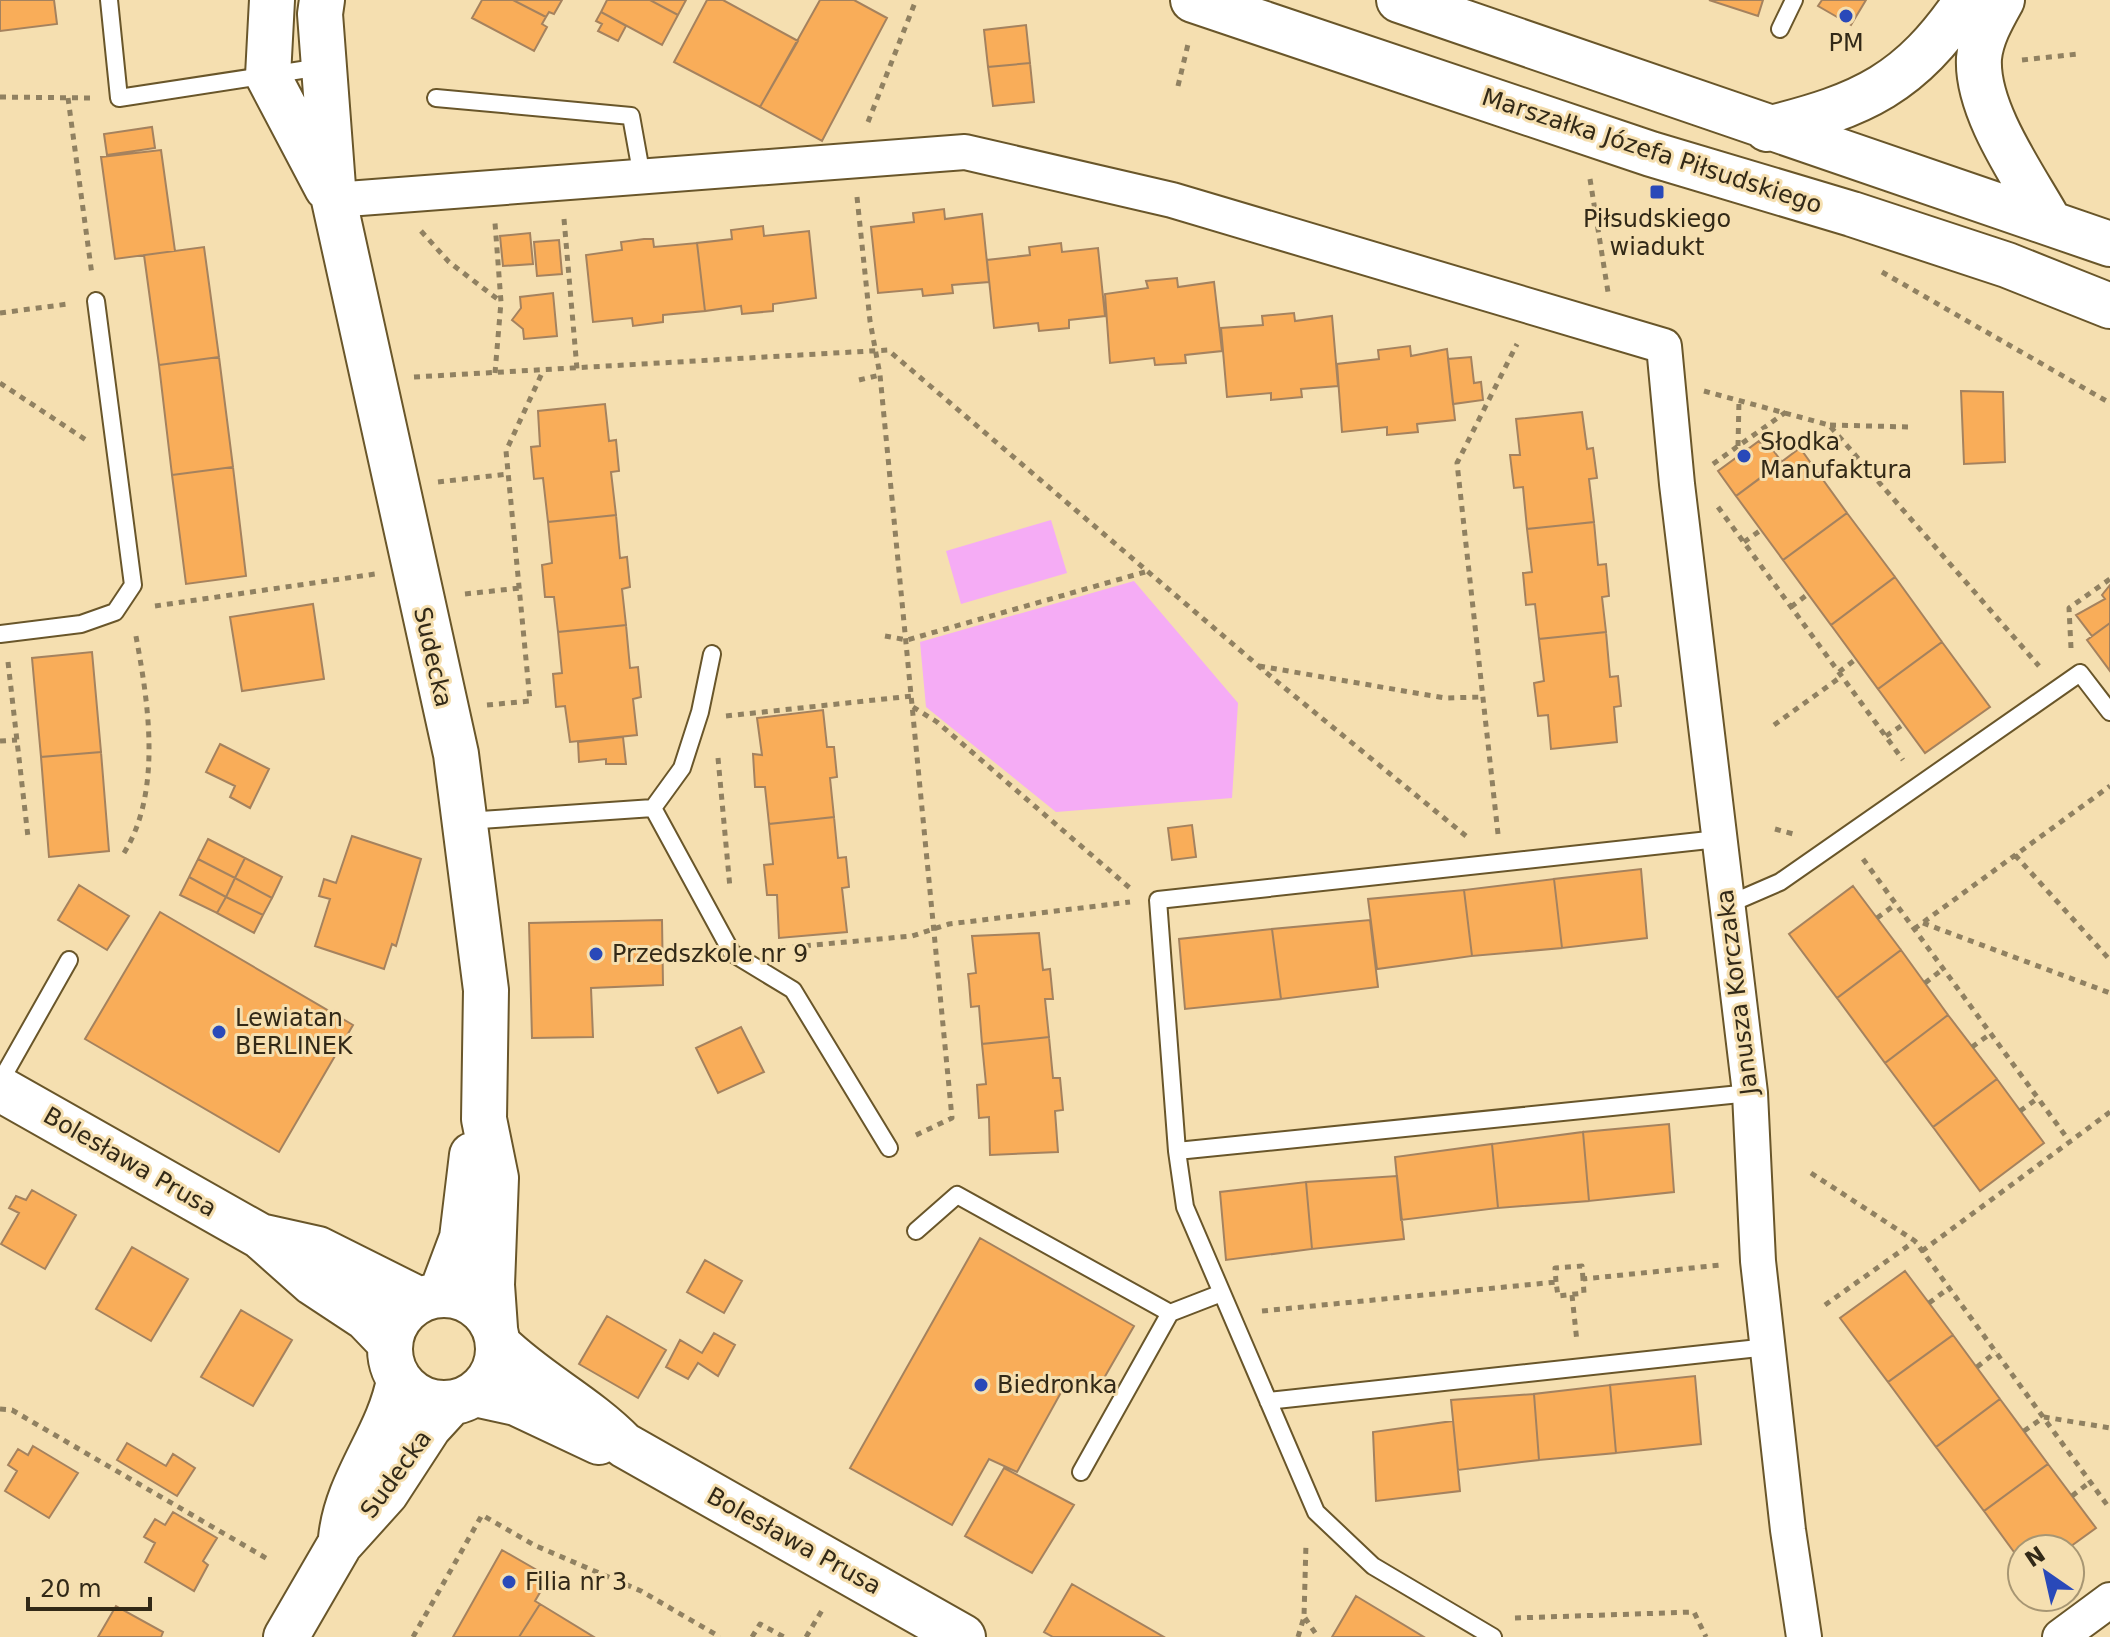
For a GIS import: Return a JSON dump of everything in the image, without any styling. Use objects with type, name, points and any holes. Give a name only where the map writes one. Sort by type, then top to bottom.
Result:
[{"type":"street","points":[[268,76],[272,0]]},
{"type":"street","name":"Sudecka","points":[[322,0],[320,14],[334,200],[456,754],[486,990],[484,1119],[496,1178],[492,1285],[497,1337]]},
{"type":"street","points":[[1399,0],[1767,129],[2110,244]]},
{"type":"street","points":[[1767,129],[1833,112],[1891,82],[1925,57],[1967,0]]},
{"type":"street","points":[[2002,0],[1985,33],[1979,58],[1981,80],[1993,120],[2050,223]]},
{"type":"street","name":"Marszałka Józefa Piłsudskiego","points":[[1191,20],[1852,214],[2007,265],[2103,305]]},
{"type":"street","name":"Sudecka","points":[[268,76],[334,200]]},
{"type":"street","points":[[334,200],[965,152],[1172,200],[1614,331]]},
{"type":"street","name":"Janusza Korczaka","points":[[1614,331],[1664,346],[1718,839],[1750,1093],[1758,1261],[1788,1530],[1804,1637]]},
{"type":"street","name":"Bolesława Prusa","points":[[0,1089],[260,1236],[313,1283],[366,1318],[394,1361]]},
{"type":"street","name":"Sudecka","points":[[430,1297],[462,1238],[473,1146],[484,1119]]},
{"type":"street","name":"Bolesława Prusa","points":[[260,1236],[318,1249],[430,1297]]},
{"type":"street","points":[[430,1297],[474,1303],[497,1337],[493,1372],[463,1399],[422,1399],[394,1361],[395,1325],[430,1297]]},
{"type":"street","name":"Bolesława Prusa","points":[[497,1337],[521,1366],[601,1420],[624,1445],[963,1637]]},
{"type":"street","name":"Sudecka","points":[[340,1544],[343,1513],[395,1405],[394,1361]]},
{"type":"street","name":"Sudecka","points":[[286,1637],[340,1544],[386,1493],[429,1427],[463,1399]]},
{"type":"street","name":"Bolesława Prusa","points":[[463,1399],[516,1403],[597,1442],[624,1445]]},
{"type":"street","points":[[2060,1637],[2110,1600]]},
{"type":"lane","points":[[109,0],[119,98],[326,67]]},
{"type":"lane","points":[[1780,29],[1794,0]]},
{"type":"lane","points":[[436,98],[631,116],[642,177]]},
{"type":"lane","points":[[3,634],[81,624],[115,612],[133,585],[96,301]]},
{"type":"lane","points":[[653,808],[682,768],[700,712],[712,654]]},
{"type":"lane","points":[[1727,905],[1780,882],[2080,673],[2110,712]]},
{"type":"lane","points":[[464,821],[653,808]]},
{"type":"lane","points":[[653,808],[732,953],[793,990],[889,1148]]},
{"type":"lane","points":[[1493,1637],[1373,1566],[1316,1512],[1219,1294],[1185,1207],[1177,1151],[1158,900],[1718,839]]},
{"type":"lane","points":[[0,1082],[69,960]]},
{"type":"lane","points":[[1177,1151],[1750,1093]]},
{"type":"lane","points":[[916,1231],[957,1195],[1170,1313]]},
{"type":"lane","points":[[1081,1472],[1170,1313],[1219,1294]]},
{"type":"lane","points":[[1268,1401],[1768,1347]]},
{"type":"path","points":[[889,1148],[952,1118],[880,375],[853,160],[916,0]]},
{"type":"path","points":[[1178,86],[1191,20]]},
{"type":"path","points":[[2009,61],[2078,54]]},
{"type":"path","points":[[0,97],[119,98]]},
{"type":"path","points":[[0,313],[96,301],[68,98]]},
{"type":"path","points":[[1590,178],[1614,331]]},
{"type":"path","points":[[560,183],[577,369]]},
{"type":"path","points":[[493,188],[501,302],[495,373]]},
{"type":"path","points":[[391,196],[449,262],[501,302]]},
{"type":"path","points":[[1877,269],[2110,403]]},
{"type":"path","points":[[1501,863],[1457,463],[1517,344]]},
{"type":"path","points":[[373,379],[888,350],[1259,666],[1439,816],[1501,863]]},
{"type":"path","points":[[446,709],[530,701],[506,451],[543,371]]},
{"type":"path","points":[[859,380],[880,375]]},
{"type":"path","points":[[0,383],[116,459]]},
{"type":"path","points":[[1668,387],[1693,388],[1829,425],[1910,427]]},
{"type":"path","points":[[1738,446],[1739,400]]},
{"type":"path","points":[[1706,469],[1786,412]]},
{"type":"path","points":[[1829,425],[2011,637],[2059,687]]},
{"type":"path","points":[[396,487],[508,474]]},
{"type":"path","points":[[1709,494],[1921,784]]},
{"type":"path","points":[[1744,542],[1761,530]]},
{"type":"path","points":[[885,636],[907,640],[1146,571]]},
{"type":"path","points":[[2080,673],[2072,662],[2069,608],[2110,579]]},
{"type":"path","points":[[123,599],[148,607],[417,584],[520,588]]},
{"type":"path","points":[[1791,607],[1808,594]]},
{"type":"path","points":[[123,599],[134,624],[147,693],[146,785],[137,831],[124,853]]},
{"type":"path","points":[[3,634],[28,837]]},
{"type":"path","points":[[1774,725],[1856,659]]},
{"type":"path","points":[[1259,666],[1445,698],[1483,697]]},
{"type":"path","points":[[714,717],[912,696]]},
{"type":"path","points":[[716,745],[730,870],[732,953],[912,936],[935,928],[1122,906],[1140,898],[1101,860],[937,722],[913,707]]},
{"type":"path","points":[[1886,736],[1904,724]]},
{"type":"path","points":[[0,741],[17,740]]},
{"type":"path","points":[[1914,929],[2110,786]]},
{"type":"path","points":[[1846,836],[2070,1142]]},
{"type":"path","points":[[2015,855],[2110,960]]},
{"type":"path","points":[[1877,918],[1896,904]]},
{"type":"path","points":[[1922,923],[2110,993]]},
{"type":"path","points":[[1925,983],[1943,969]]},
{"type":"path","points":[[1972,1047],[1990,1034]]},
{"type":"path","points":[[2020,1111],[2038,1098]]},
{"type":"path","points":[[1922,1251],[2110,1112]]},
{"type":"path","points":[[1811,1173],[1915,1241],[2110,1509]]},
{"type":"path","points":[[1825,1305],[1915,1241]]},
{"type":"path","points":[[1583,1279],[1758,1261]]},
{"type":"path","points":[[1582,1266],[1583,1279],[1584,1293],[1558,1296],[1555,1268],[1582,1266]]},
{"type":"path","points":[[1229,1314],[1556,1282]]},
{"type":"path","points":[[1929,1303],[1949,1288]]},
{"type":"path","points":[[1572,1295],[1579,1367]]},
{"type":"path","points":[[1977,1367],[1996,1352]]},
{"type":"path","points":[[0,1409],[12,1410],[271,1561]]},
{"type":"path","points":[[2024,1431],[2044,1417],[2110,1428]]},
{"type":"path","points":[[2072,1496],[2090,1482]]},
{"type":"path","points":[[1298,1637],[1304,1617],[1305,1547],[1316,1512]]},
{"type":"path","points":[[413,1637],[482,1515],[534,1545],[641,1591],[720,1637]]},
{"type":"path","points":[[1464,1620],[1694,1612],[1706,1637]]},
{"type":"path","points":[[1304,1617],[1318,1637]]},
{"type":"path","points":[[752,1637],[760,1624],[784,1637]]},
{"type":"shaded area","points":[[1051,520],[1067,573],[961,604],[946,551]]},
{"type":"shaded area","points":[[1134,581],[1238,703],[1232,798],[1056,812],[926,707],[920,642]]},
{"type":"building","points":[[0,0],[54,0],[57,24],[0,31]]},
{"type":"building","points":[[482,0],[513,0],[546,17],[542,24],[547,27],[534,51],[472,18]]},
{"type":"building","points":[[513,0],[562,0],[554,14],[549,12],[546,17]]},
{"type":"building","points":[[607,0],[650,0],[678,15],[662,45],[601,12]]},
{"type":"building","points":[[650,0],[686,0],[678,15]]},
{"type":"building","points":[[707,0],[723,0],[798,41],[760,107],[674,62]]},
{"type":"building","points":[[820,0],[854,0],[887,18],[822,141],[760,107]]},
{"type":"building","points":[[1709,0],[1763,0],[1758,16]]},
{"type":"building","name":"PM","points":[[1822,0],[1866,0],[1851,25],[1818,6]]},
{"type":"building","points":[[601,12],[626,26],[618,41],[598,31],[602,24],[596,21]]},
{"type":"building","points":[[1026,25],[1030,63],[988,67],[984,30]]},
{"type":"building","points":[[1030,63],[1034,102],[993,106],[988,67]]},
{"type":"building","points":[[152,127],[155,148],[107,155],[104,134]]},
{"type":"building","points":[[161,150],[175,251],[115,259],[101,157]]},
{"type":"building","points":[[944,209],[945,219],[982,214],[989,282],[952,285],[953,293],[923,296],[922,289],[878,293],[871,227],[914,222],[913,213]]},
{"type":"building","points":[[763,226],[764,236],[809,231],[816,298],[773,304],[773,311],[742,314],[741,306],[705,311],[697,243],[732,239],[731,230]]},
{"type":"building","points":[[530,233],[533,264],[503,266],[500,236]]},
{"type":"building","points":[[653,239],[654,247],[697,243],[705,311],[663,315],[663,322],[633,326],[632,318],[593,322],[586,255],[622,250],[621,242]]},
{"type":"building","points":[[559,240],[562,274],[537,276],[534,242]]},
{"type":"building","points":[[1061,243],[1062,252],[1098,248],[1105,316],[1069,320],[1069,328],[1039,331],[1038,323],[994,328],[987,260],[1030,255],[1029,247]]},
{"type":"building","points":[[204,247],[219,357],[159,365],[144,255]]},
{"type":"building","points":[[1177,278],[1178,287],[1214,282],[1222,351],[1185,355],[1186,363],[1155,365],[1154,358],[1110,363],[1105,294],[1148,288],[1146,281]]},
{"type":"building","points":[[553,293],[557,336],[524,339],[523,329],[512,320],[521,308],[520,297]]},
{"type":"building","points":[[1294,313],[1295,321],[1332,316],[1338,386],[1301,389],[1302,397],[1271,400],[1271,393],[1227,397],[1221,328],[1263,325],[1262,316]]},
{"type":"building","points":[[1410,346],[1411,356],[1447,349],[1455,420],[1417,424],[1418,432],[1387,435],[1387,427],[1342,432],[1337,364],[1379,359],[1378,350]]},
{"type":"building","points":[[219,357],[233,467],[172,475],[159,365]]},
{"type":"building","points":[[1471,357],[1474,383],[1481,382],[1483,400],[1453,404],[1448,359]]},
{"type":"building","points":[[1961,391],[2003,392],[2005,462],[1964,464]]},
{"type":"building","points":[[605,404],[609,441],[616,440],[619,471],[611,472],[616,515],[548,522],[543,478],[534,479],[531,447],[540,446],[538,411]]},
{"type":"building","points":[[1582,412],[1587,449],[1593,448],[1597,478],[1589,479],[1594,522],[1527,529],[1523,487],[1514,488],[1510,455],[1520,455],[1516,419]]},
{"type":"building","points":[[1759,441],[1767,452],[1772,449],[1782,462],[1736,496],[1718,471]]},
{"type":"building","points":[[1800,448],[1847,513],[1783,560],[1736,496]]},
{"type":"building","points":[[233,467],[246,576],[186,584],[172,475]]},
{"type":"building","points":[[1847,513],[1895,577],[1831,625],[1783,560]]},
{"type":"building","points":[[616,515],[620,558],[627,557],[630,587],[622,589],[626,625],[558,632],[554,597],[545,597],[542,565],[552,563],[548,522]]},
{"type":"building","points":[[1594,522],[1598,565],[1606,564],[1609,596],[1602,597],[1606,632],[1539,639],[1535,604],[1526,605],[1523,573],[1532,572],[1527,529]]},
{"type":"building","points":[[1895,577],[1942,642],[1878,689],[1831,625]]},
{"type":"building","points":[[2110,585],[2110,623],[2092,636],[2076,615],[2105,599],[2102,595]]},
{"type":"building","points":[[313,604],[324,679],[242,691],[230,617]]},
{"type":"building","points":[[2110,623],[2110,671],[2087,640]]},
{"type":"building","points":[[626,625],[630,668],[638,667],[641,697],[633,699],[637,735],[570,742],[565,706],[556,707],[553,674],[562,673],[558,632]]},
{"type":"building","points":[[1606,632],[1610,677],[1618,676],[1621,706],[1614,707],[1617,742],[1551,749],[1548,715],[1538,716],[1534,683],[1544,681],[1539,639]]},
{"type":"building","points":[[1942,642],[1990,707],[1925,753],[1878,689]]},
{"type":"building","points":[[92,652],[101,752],[41,757],[32,658]]},
{"type":"building","points":[[823,710],[827,747],[834,747],[837,777],[830,778],[834,817],[769,824],[765,787],[755,787],[753,754],[762,755],[757,718]]},
{"type":"building","points":[[623,737],[626,764],[606,764],[606,759],[579,762],[578,742]]},
{"type":"building","points":[[220,744],[269,769],[250,808],[230,797],[235,786],[206,772]]},
{"type":"building","points":[[101,752],[109,851],[49,857],[41,757]]},
{"type":"building","points":[[834,817],[838,858],[846,857],[849,887],[842,888],[847,932],[779,938],[777,895],[767,895],[764,865],[773,864],[769,824]]},
{"type":"building","points":[[1192,825],[1196,857],[1172,860],[1168,828]]},
{"type":"building","points":[[352,836],[421,859],[396,946],[392,944],[384,969],[315,946],[330,899],[319,896],[324,879],[336,883]]},
{"type":"building","points":[[208,839],[245,858],[235,878],[198,859]]},
{"type":"building","points":[[245,858],[282,877],[272,898],[235,878]]},
{"type":"building","points":[[198,859],[235,878],[226,897],[189,877]]},
{"type":"building","points":[[1641,869],[1647,938],[1562,948],[1554,879]]},
{"type":"building","points":[[189,877],[226,897],[217,913],[180,895]]},
{"type":"building","points":[[235,878],[272,898],[263,915],[226,897]]},
{"type":"building","points":[[1554,879],[1562,948],[1472,956],[1464,890]]},
{"type":"building","points":[[79,885],[129,916],[107,950],[58,920]]},
{"type":"building","points":[[1853,886],[1901,950],[1837,998],[1789,934]]},
{"type":"building","points":[[1464,890],[1472,956],[1377,969],[1368,899]]},
{"type":"building","points":[[226,897],[263,915],[254,933],[217,913]]},
{"type":"building","name":"Lewiatan BERLINEK","points":[[160,912],[353,1025],[279,1152],[85,1039]]},
{"type":"building","name":"Przedszkole nr 9","points":[[662,920],[663,985],[591,988],[593,1037],[532,1038],[529,923]]},
{"type":"building","points":[[1370,920],[1378,987],[1281,999],[1272,929]]},
{"type":"building","points":[[1272,929],[1281,999],[1185,1009],[1179,939]]},
{"type":"building","points":[[1039,933],[1043,970],[1050,969],[1053,999],[1045,999],[1049,1037],[982,1044],[979,1006],[971,1007],[968,974],[976,973],[972,936]]},
{"type":"building","points":[[1901,950],[1948,1015],[1885,1063],[1837,998]]},
{"type":"building","points":[[1948,1015],[1997,1079],[1933,1127],[1885,1063]]},
{"type":"building","points":[[741,1027],[764,1072],[718,1093],[696,1048]]},
{"type":"building","points":[[1049,1037],[1053,1078],[1060,1078],[1063,1110],[1055,1111],[1058,1152],[990,1155],[989,1117],[979,1118],[977,1085],[986,1084],[982,1044]]},
{"type":"building","points":[[1997,1079],[2044,1143],[1980,1191],[1933,1127]]},
{"type":"building","points":[[1669,1124],[1674,1192],[1589,1201],[1583,1132]]},
{"type":"building","points":[[1583,1132],[1589,1201],[1498,1208],[1492,1144]]},
{"type":"building","points":[[1492,1144],[1498,1208],[1401,1220],[1395,1157]]},
{"type":"building","points":[[1397,1176],[1404,1239],[1312,1249],[1306,1182]]},
{"type":"building","points":[[1306,1182],[1312,1249],[1226,1260],[1220,1192]]},
{"type":"building","points":[[32,1190],[76,1215],[45,1269],[1,1244],[19,1213],[9,1208],[16,1196],[26,1200]]},
{"type":"building","name":"Biedronka","points":[[980,1238],[1134,1326],[1096,1392],[1069,1378],[1017,1472],[989,1459],[952,1525],[850,1468]]},
{"type":"building","points":[[132,1247],[188,1279],[151,1341],[96,1309]]},
{"type":"building","points":[[705,1260],[742,1281],[724,1313],[687,1292]]},
{"type":"building","points":[[1905,1271],[1953,1335],[1888,1382],[1840,1318]]},
{"type":"building","points":[[241,1310],[292,1340],[253,1406],[201,1377]]},
{"type":"building","points":[[607,1316],[666,1350],[638,1398],[579,1364]]},
{"type":"building","points":[[714,1333],[735,1345],[718,1376],[698,1363],[688,1379],[666,1367],[680,1340],[702,1353]]},
{"type":"building","points":[[1953,1335],[2000,1399],[1936,1447],[1888,1382]]},
{"type":"building","points":[[1695,1376],[1701,1444],[1616,1453],[1610,1385]]},
{"type":"building","points":[[1610,1385],[1616,1453],[1539,1460],[1534,1394]]},
{"type":"building","points":[[1534,1394],[1539,1460],[1458,1470],[1451,1400]]},
{"type":"building","points":[[2000,1399],[2048,1464],[1984,1511],[1936,1447]]},
{"type":"building","points":[[1453,1421],[1460,1491],[1376,1501],[1373,1432]]},
{"type":"building","points":[[127,1443],[166,1466],[173,1454],[195,1468],[177,1496],[117,1460]]},
{"type":"building","points":[[33,1446],[78,1473],[49,1518],[5,1491],[17,1471],[8,1465],[18,1449],[28,1455]]},
{"type":"building","points":[[2048,1464],[2096,1528],[2086,1535],[2006,1533],[2006,1541],[1984,1511]]},
{"type":"building","points":[[1004,1468],[1074,1505],[1032,1573],[965,1536]]},
{"type":"building","points":[[173,1512],[217,1538],[203,1561],[208,1565],[194,1591],[145,1562],[155,1543],[144,1537],[155,1519],[165,1525]]},
{"type":"building","points":[[502,1550],[549,1577],[535,1601],[540,1604],[519,1637],[453,1637]]},
{"type":"building","points":[[1072,1584],[1164,1637],[1053,1637],[1044,1632]]},
{"type":"building","points":[[1356,1596],[1424,1637],[1332,1637]]},
{"type":"building","points":[[540,1604],[594,1637],[519,1637]]},
{"type":"building","points":[[116,1606],[163,1632],[161,1637],[98,1637]]},
{"type":"place","name":"PM","points":[[1846,16]]},
{"type":"place","name":"Piłsudskiego wiadukt","points":[[1657,192]]},
{"type":"place","name":"Słodka Manufaktura","points":[[1744,456]]},
{"type":"place","name":"Przedszkole nr 9","points":[[596,954]]},
{"type":"place","name":"Lewiatan BERLINEK","points":[[219,1032]]},
{"type":"place","name":"Biedronka","points":[[981,1385]]},
{"type":"place","name":"Filia nr 3","points":[[509,1582]]}]
